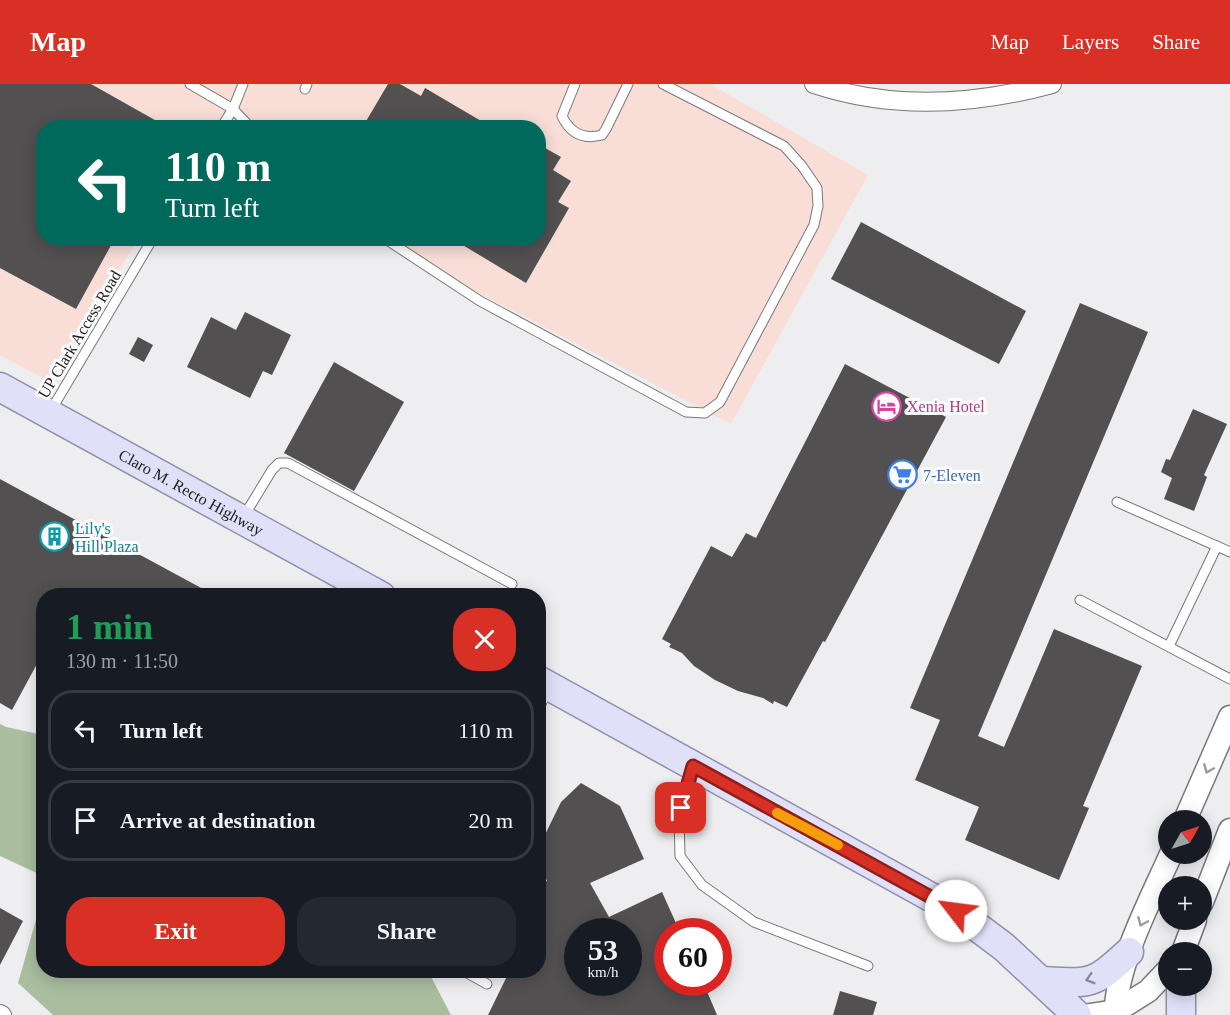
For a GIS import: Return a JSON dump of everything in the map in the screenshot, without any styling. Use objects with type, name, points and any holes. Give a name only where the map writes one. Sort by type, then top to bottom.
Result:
[{"type":"main road","name":"Claro M. Recto Highway","points":[[0,387],[366,588]]},
{"type":"main road","points":[[546,694],[693,766],[956,911],[979,927],[1043,981],[1077,1015]]},
{"type":"main road","points":[[1043,981],[1076,983],[1091,981],[1105,974],[1129,952]]},
{"type":"main road","points":[[1181,996],[1181,1015]]},
{"type":"street","points":[[814,84],[864,98],[903,102],[978,99],[1013,94],[1052,84]]},
{"type":"street","points":[[1189,810],[1230,717]]},
{"type":"street","points":[[1212,883],[1218,871],[1230,830]]},
{"type":"street","points":[[1116,1013],[1120,982],[1129,952],[1167,864]]},
{"type":"street","points":[[1090,1015],[1116,1013],[1148,991],[1158,980]]},
{"type":"lane","points":[[190,84],[233,109],[243,120]]},
{"type":"lane","points":[[226,120],[243,84]]},
{"type":"lane","points":[[575,84],[561,116],[566,125],[577,135],[591,138],[602,135],[628,84]]},
{"type":"lane","points":[[396,246],[480,301],[686,412],[705,413],[720,402],[814,225],[819,207],[817,188],[784,146],[663,84]]},
{"type":"lane","name":"UP Clark Access Road","points":[[49,414],[148,246]]},
{"type":"lane","points":[[242,518],[272,471],[279,463],[288,463],[512,584]]},
{"type":"lane","points":[[1118,502],[1230,552]]},
{"type":"lane","points":[[1169,646],[1217,546]]},
{"type":"lane","points":[[1080,600],[1230,680]]},
{"type":"lane","points":[[693,766],[679,815],[680,856],[702,885],[754,922],[868,966]]},
{"type":"lane","points":[[476,978],[487,984]]},
{"type":"shaded area","points":[[0,84],[710,84],[868,175],[731,424],[388,246],[546,246],[546,120],[36,120],[36,246],[134,246],[52,383],[0,355]]},
{"type":"green space","points":[[0,724],[36,733],[36,873],[0,856]]},
{"type":"green space","points":[[36,920],[36,978],[432,978],[451,1015],[53,1015],[18,983]]},
{"type":"building","points":[[0,84],[91,84],[155,120],[36,120],[36,246],[111,246],[76,309],[0,268]]},
{"type":"building","points":[[388,84],[400,84],[421,96],[425,88],[479,120],[367,120]]},
{"type":"building","points":[[546,149],[561,157],[553,170],[571,181],[558,202],[569,208],[526,283],[464,246],[546,246]]},
{"type":"building","points":[[861,222],[1026,311],[999,364],[831,279]]},
{"type":"building","points":[[1080,303],[1148,332],[978,736],[1004,747],[1054,629],[1142,666],[1083,806],[1089,808],[1059,880],[965,840],[979,807],[915,780],[940,720],[910,708]]},
{"type":"building","points":[[245,312],[291,335],[272,375],[263,371],[250,398],[187,367],[211,317],[236,330]]},
{"type":"building","points":[[138,337],[153,345],[144,362],[129,354]]},
{"type":"building","points":[[334,362],[404,402],[354,491],[284,453]]},
{"type":"building","points":[[845,364],[946,417],[825,642],[823,641],[787,707],[738,691],[715,680],[694,666],[682,653],[669,647],[671,644],[662,639],[711,546],[732,557],[746,533],[756,538]]},
{"type":"building","points":[[1193,409],[1227,424],[1204,475],[1207,477],[1194,511],[1164,499],[1172,478],[1161,472],[1166,459],[1170,460]]},
{"type":"building","name":"Lily's Hill Plaza","points":[[0,479],[201,588],[36,588],[36,666],[12,710],[0,703]]},
{"type":"building","points":[[581,783],[620,806],[644,859],[590,883],[609,917],[662,892],[674,918],[654,918],[654,996],[709,996],[717,1015],[488,1015],[506,978],[546,978],[546,833],[561,802]]},
{"type":"building","points":[[0,908],[23,921],[0,965]]},
{"type":"building","points":[[840,991],[877,1002],[873,1015],[833,1015]]},
{"type":"slow traffic","points":[[777,813],[838,845]]},
{"type":"place","name":"Xenia Hotel","points":[[886,406]]},
{"type":"place","name":"7-Eleven","points":[[902,475]]},
{"type":"place","name":"Lily's Hill Plaza","points":[[54,537]]},
{"type":"route","points":[[681,808],[693,766],[956,911]]}]
